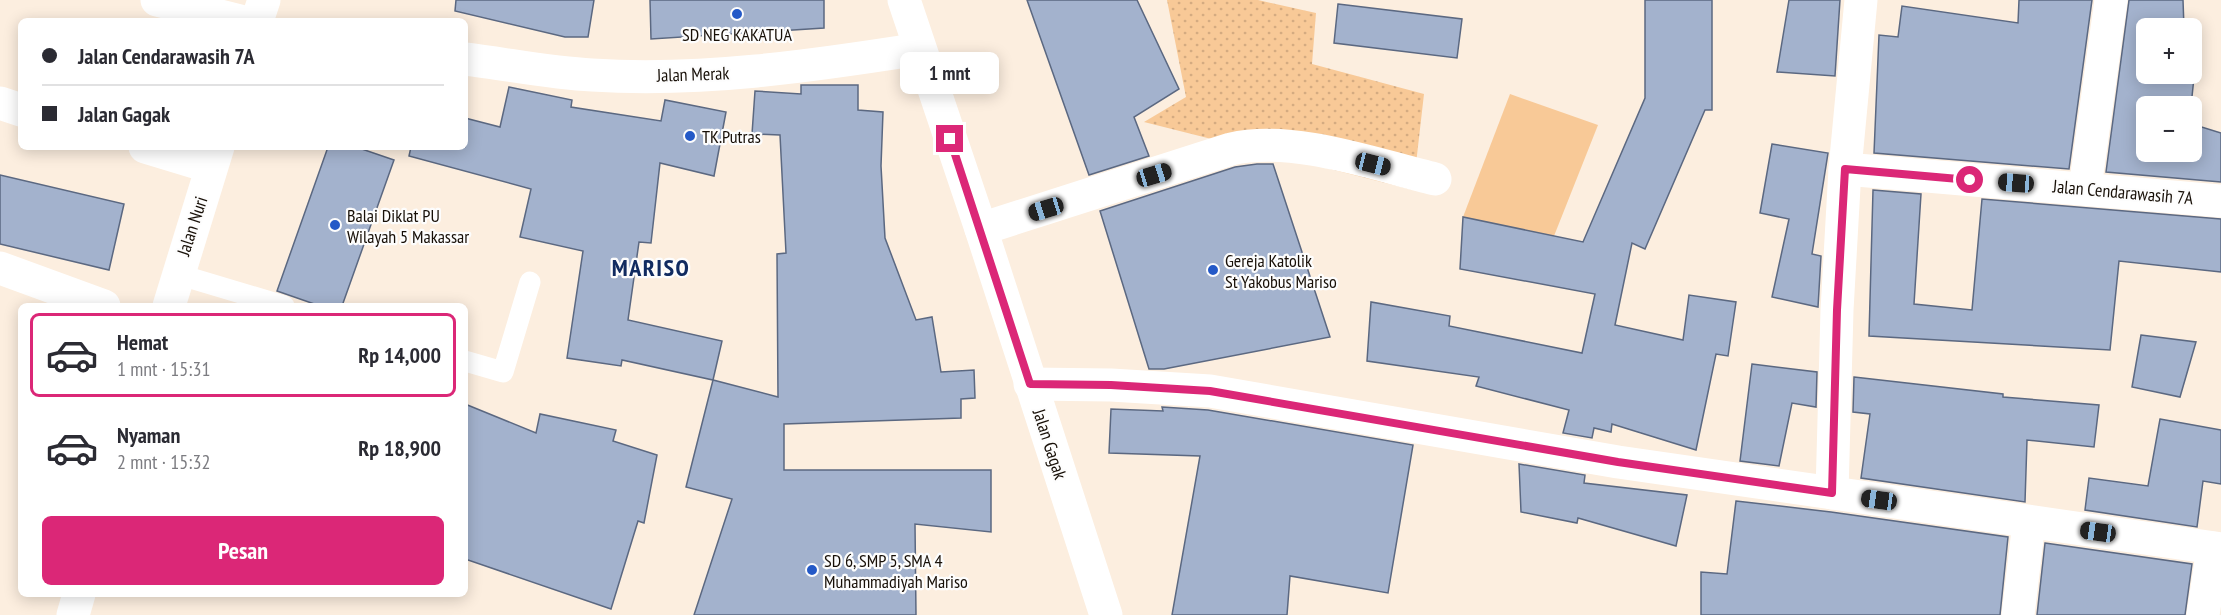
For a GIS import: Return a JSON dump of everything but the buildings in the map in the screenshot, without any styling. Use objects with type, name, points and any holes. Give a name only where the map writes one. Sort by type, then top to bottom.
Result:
[{"type":"street","points":[[157,0],[228,18]]},
{"type":"street","points":[[258,18],[264,0]]},
{"type":"street","name":"Jalan Gagak","points":[[904,0],[1106,615]]},
{"type":"street","points":[[1832,493],[1837,310],[1845,169],[1861,0]]},
{"type":"street","points":[[2085,189],[2111,0]]},
{"type":"street","name":"Jalan Merak","points":[[468,59],[591,75],[695,76],[830,63],[920,49]]},
{"type":"street","points":[[0,103],[18,109]]},
{"type":"street","points":[[981,229],[1231,149],[1252,145],[1311,149],[1435,179]]},
{"type":"street","points":[[166,150],[214,157]]},
{"type":"street","name":"Jalan Nuri","points":[[170,303],[214,157]]},
{"type":"street","name":"Jalan Cendarawasih 7A","points":[[1845,169],[2221,201]]},
{"type":"street","points":[[0,268],[96,303]]},
{"type":"street","points":[[1030,384],[1111,385],[1210,391],[1618,462],[2217,549],[2203,615]]},
{"type":"street","points":[[2018,615],[2029,522]]},
{"type":"street","points":[[73,615],[78,597]]},
{"type":"lane","points":[[177,274],[274,303]]},
{"type":"lane","points":[[468,362],[503,372],[530,282]]},
{"type":"shaded area","points":[[1167,0],[1258,0],[1316,13],[1312,64],[1424,94],[1413,190],[1144,122],[1186,97]]},
{"type":"shaded area","points":[[1510,94],[1598,125],[1554,236],[1463,217]]},
{"type":"place","name":"SD NEG KAKATUA","points":[[737,14]]},
{"type":"place","name":"TK.Putras","points":[[690,136]]},
{"type":"place","name":"Balai Diklat PU Wilayah 5 Makassar","points":[[335,225]]},
{"type":"place","name":"Gereja Katolik St Yakobus Mariso","points":[[1213,270]]},
{"type":"place","name":"SD 6, SMP 5, SMA 4 Muhammadiyah Mariso","points":[[812,570]]},
{"type":"district","name":"MARISO","points":[[651,267]]},
{"type":"route","points":[[950,139],[1030,384],[1111,385],[1210,391],[1618,462],[1832,493],[1837,310],[1845,169],[1970,180]]}]
